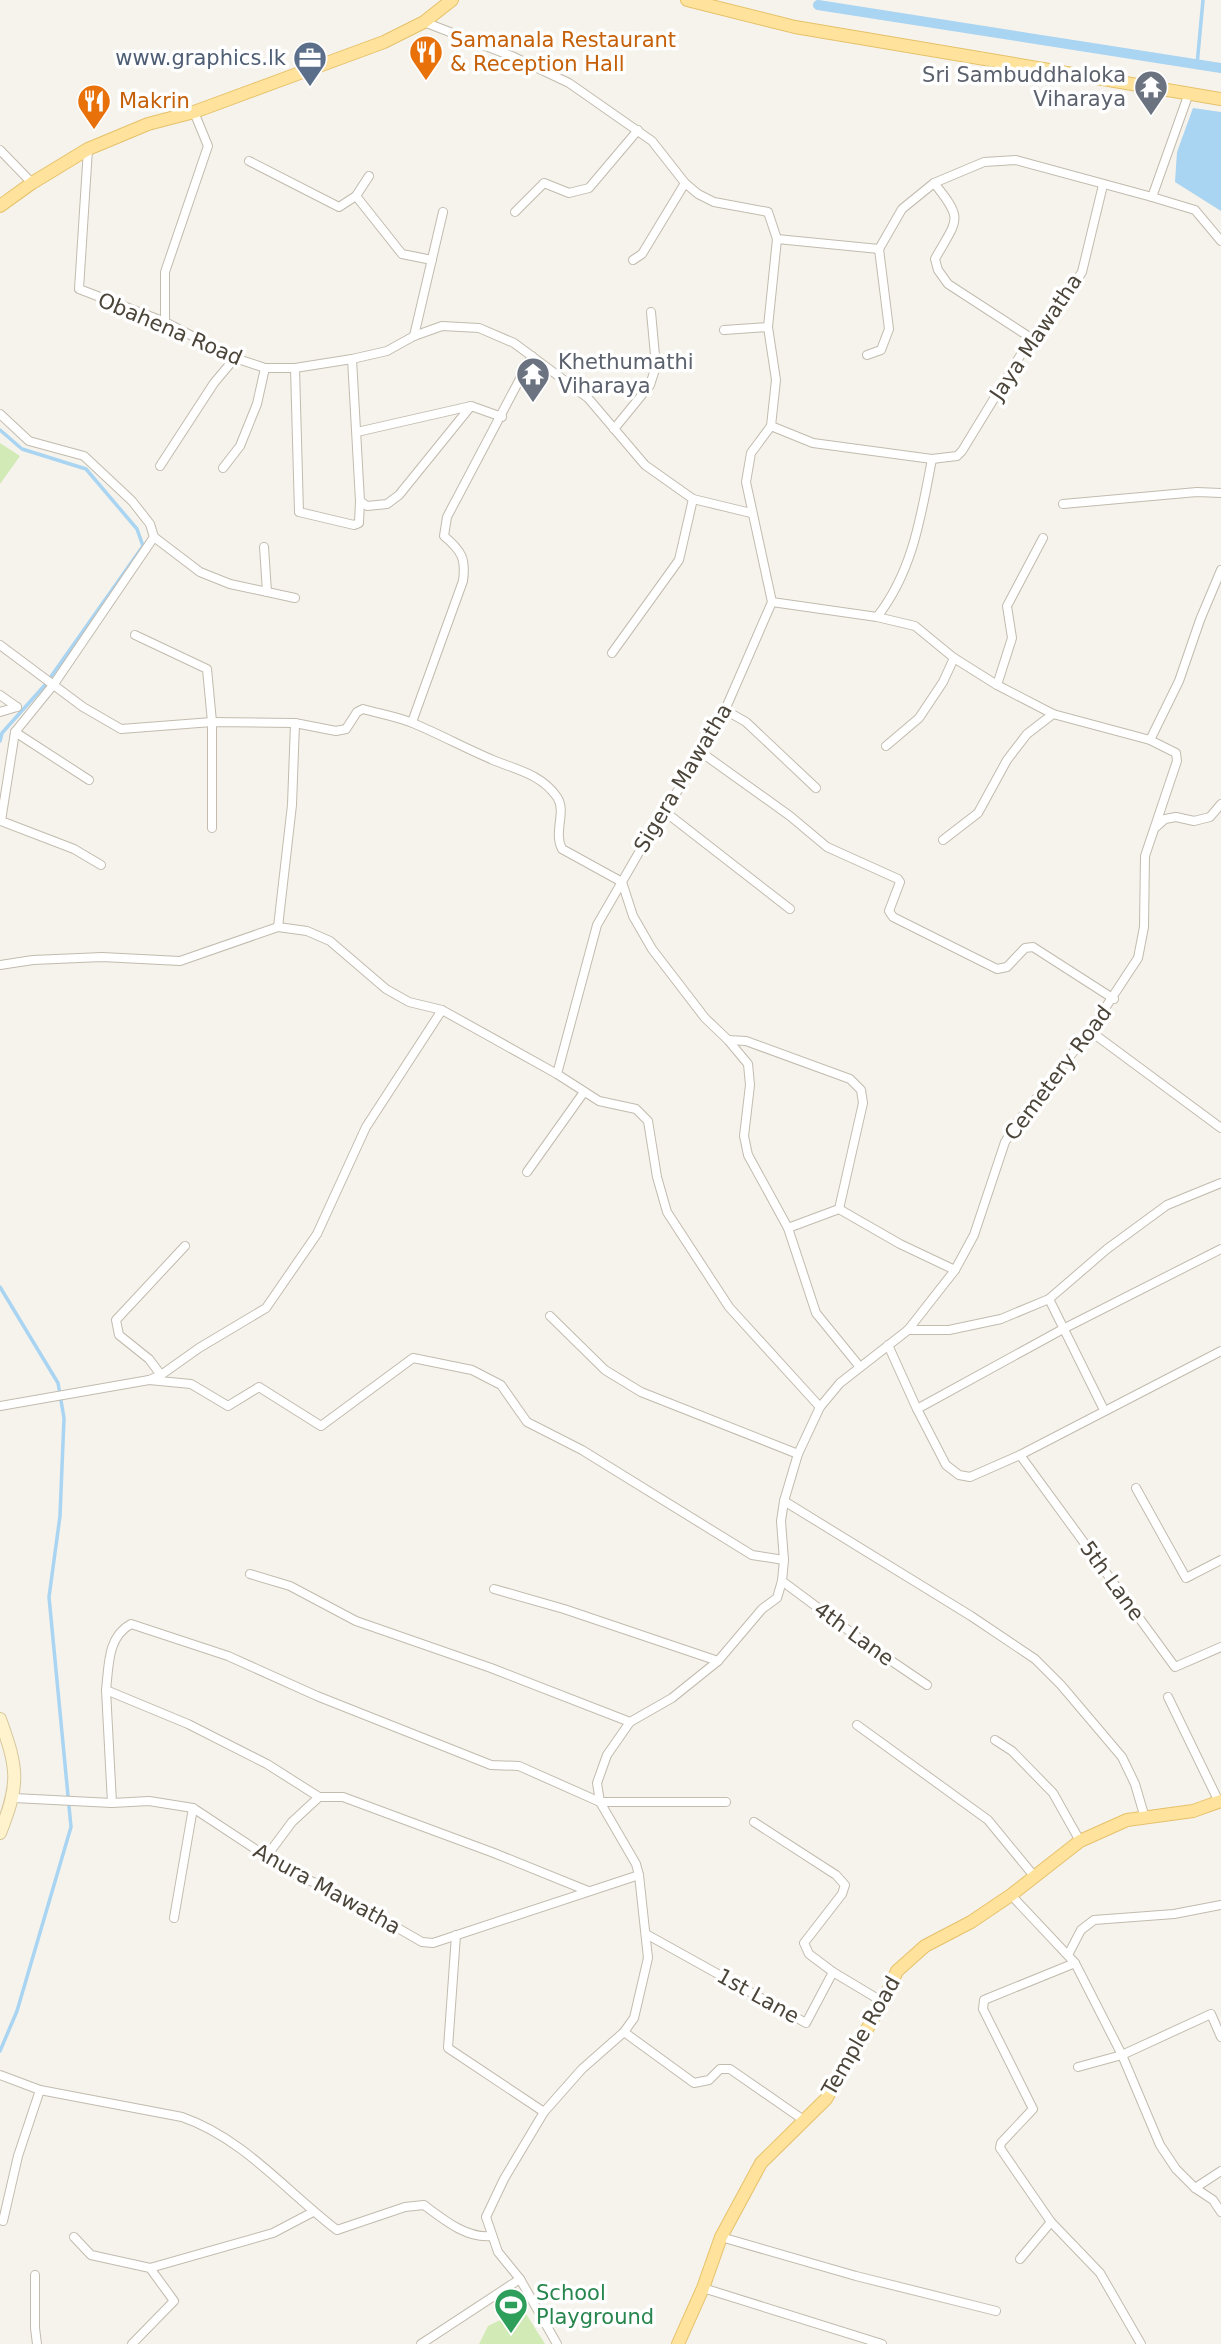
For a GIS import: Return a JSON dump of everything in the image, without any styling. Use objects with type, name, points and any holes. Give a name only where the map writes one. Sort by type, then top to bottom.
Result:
[{"type":"main road","points":[[0,206],[32,183],[89,149],[148,124],[194,112],[384,42],[424,22],[452,0]]},
{"type":"main road","points":[[687,0],[795,27],[1221,99]]},
{"type":"main road","points":[[0,1719],[14,1759],[14,1798],[0,1833]]},
{"type":"main road","name":"Temple Road","points":[[678,2344],[703,2288],[720,2237],[761,2163],[826,2099],[883,2002],[897,1971],[925,1946],[971,1922],[1011,1895],[1080,1841],[1127,1820],[1193,1811],[1220,1802]]},
{"type":"street","points":[[424,22],[514,57],[569,83],[652,141],[685,183],[714,202],[768,212],[777,239],[768,327],[776,380],[771,426],[751,453],[746,482],[772,602],[877,617],[915,626],[954,658],[996,685],[1053,715],[1150,740],[1179,681],[1221,570]]},
{"type":"street","points":[[1152,197],[1189,93]]},
{"type":"street","points":[[165,323],[165,272],[208,146],[194,112]]},
{"type":"street","points":[[515,212],[544,183],[569,193],[589,188],[638,130]]},
{"type":"street","name":"Obahena Road","points":[[89,149],[79,289],[165,323],[235,358],[265,368],[295,368],[387,351],[414,336],[442,326],[479,328],[514,343],[588,398],[645,465],[693,499],[751,513]]},
{"type":"street","points":[[0,150],[32,183]]},
{"type":"street","points":[[867,355],[881,350],[888,330],[879,249],[902,209],[934,183],[984,162],[1016,160],[1195,210],[1221,241]]},
{"type":"street","points":[[249,161],[339,207],[356,196],[369,177]]},
{"type":"street","points":[[633,260],[642,254],[685,183]]},
{"type":"street","points":[[934,183],[953,207],[956,220],[934,259],[937,270],[948,284],[1031,338]]},
{"type":"street","name":"Jaya Mawatha","points":[[771,426],[813,443],[932,459],[957,456],[1031,338],[1062,302],[1082,272],[1103,185]]},
{"type":"street","points":[[356,196],[402,254],[432,260]]},
{"type":"street","points":[[414,336],[443,212]]},
{"type":"street","points":[[777,239],[879,249]]},
{"type":"street","points":[[614,429],[650,384],[656,366],[651,312]]},
{"type":"street","points":[[724,330],[768,327]]},
{"type":"street","points":[[412,722],[463,582],[465,563],[456,546],[444,536],[447,517],[532,356]]},
{"type":"street","points":[[160,466],[215,383],[235,358]]},
{"type":"street","points":[[295,368],[299,512],[354,525],[359,523],[360,501],[352,359]]},
{"type":"street","points":[[223,468],[240,446],[257,404],[265,368]]},
{"type":"street","points":[[357,432],[471,405],[502,417]]},
{"type":"street","points":[[360,501],[368,506],[387,505],[399,495],[471,405]]},
{"type":"street","points":[[0,414],[29,441],[84,456],[132,501],[150,524],[154,537],[200,572],[230,584],[295,598]]},
{"type":"street","points":[[877,617],[905,573],[916,540],[932,459]]},
{"type":"street","points":[[1063,504],[1197,492],[1221,493]]},
{"type":"street","points":[[612,653],[679,560],[693,499]]},
{"type":"street","points":[[101,865],[74,849],[1,821],[15,732],[154,537]]},
{"type":"street","points":[[996,685],[1012,638],[1007,606],[1043,538]]},
{"type":"street","points":[[264,547],[267,592]]},
{"type":"street","name":"Sigera Mawatha","points":[[558,1074],[597,925],[664,811],[702,753],[725,710],[772,602]]},
{"type":"street","points":[[135,635],[207,670],[212,722],[212,828]]},
{"type":"street","points":[[0,645],[83,708],[121,729],[212,722],[295,723],[336,731],[346,729],[357,712],[363,709],[412,722],[496,761],[523,770],[546,784],[559,800],[561,817],[557,840],[562,849],[622,882],[633,916],[652,949],[705,1018],[729,1040],[748,1064],[750,1085],[744,1136],[748,1154],[788,1228],[816,1313],[860,1367]]},
{"type":"street","points":[[886,746],[919,718],[943,682],[954,658]]},
{"type":"street","points":[[0,695],[17,707],[0,712]]},
{"type":"street","points":[[725,710],[746,722],[816,788]]},
{"type":"street","points":[[943,840],[978,813],[1027,734],[1053,715]]},
{"type":"street","points":[[278,927],[292,805],[295,723]]},
{"type":"street","points":[[15,732],[89,780]]},
{"type":"street","name":"Cemetery Road","points":[[782,1581],[781,1521],[784,1501],[798,1454],[820,1407],[840,1383],[908,1330],[955,1270],[974,1235],[1005,1142],[1016,1124],[1114,999],[1138,958],[1144,927],[1146,856],[1177,761],[1176,753],[1150,740]]},
{"type":"street","points":[[702,753],[790,816],[827,847],[898,879],[900,882],[889,911],[893,917],[998,970],[1007,967],[1025,948],[1033,947],[1114,999]]},
{"type":"street","points":[[1156,827],[1166,819],[1176,817],[1194,821],[1210,817],[1221,804]]},
{"type":"street","points":[[664,811],[790,909]]},
{"type":"street","points":[[0,965],[33,960],[102,957],[180,961],[278,927],[307,931],[330,941],[386,989],[409,1002],[442,1010],[558,1074],[599,1101],[636,1110],[648,1121],[657,1177],[667,1212],[729,1307],[820,1407]]},
{"type":"street","points":[[0,1406],[149,1380],[266,1308],[317,1234],[366,1128],[442,1010]]},
{"type":"street","points":[[1090,1031],[1221,1125]]},
{"type":"street","points":[[729,1040],[746,1041],[850,1079],[861,1090],[863,1103],[839,1209]]},
{"type":"street","points":[[527,1172],[584,1092]]},
{"type":"street","points":[[908,1330],[949,1330],[1001,1319],[1049,1299],[1107,1249],[1167,1205],[1221,1183]]},
{"type":"street","points":[[839,1209],[900,1244],[955,1270]]},
{"type":"street","points":[[788,1228],[839,1209]]},
{"type":"street","points":[[161,1375],[149,1359],[119,1335],[116,1320],[185,1246]]},
{"type":"street","points":[[917,1409],[1063,1329],[1221,1249]]},
{"type":"street","points":[[1049,1299],[1104,1410]]},
{"type":"street","points":[[550,1316],[605,1370],[641,1392],[798,1454]]},
{"type":"street","points":[[888,1345],[946,1465],[959,1475],[970,1477],[1020,1455],[1221,1351]]},
{"type":"street","points":[[149,1380],[191,1384],[228,1406],[259,1387],[321,1426],[413,1358],[472,1370],[501,1385],[527,1422],[582,1450],[752,1555],[783,1560]]},
{"type":"street","name":"5th Lane","points":[[1020,1455],[1175,1667],[1221,1647]]},
{"type":"street","points":[[1136,1488],[1186,1578],[1221,1560]]},
{"type":"street","points":[[784,1501],[971,1616],[1035,1659],[1061,1685],[1122,1757],[1135,1784],[1145,1818]]},
{"type":"street","points":[[250,1574],[290,1586],[356,1621],[491,1668],[630,1722]]},
{"type":"street","points":[[557,2344],[520,2279],[498,2252],[486,2217],[504,2179],[544,2112],[582,2069],[624,2032],[634,2018],[648,1958],[639,1875],[636,1864],[600,1802],[597,1783],[607,1755],[630,1722],[672,1698],[718,1661],[762,1609],[777,1598],[782,1581]]},
{"type":"street","name":"4th Lane","points":[[782,1581],[927,1685]]},
{"type":"street","points":[[494,1589],[564,1609],[718,1661]]},
{"type":"street","points":[[112,1803],[106,1690],[111,1650],[119,1630],[131,1624],[228,1656],[317,1696],[491,1765],[519,1766],[600,1802],[726,1802]]},
{"type":"street","points":[[106,1690],[188,1724],[267,1764],[319,1797],[343,1797],[588,1891]]},
{"type":"street","points":[[1168,1697],[1220,1802]]},
{"type":"street","points":[[857,1725],[988,1819],[1034,1876]]},
{"type":"street","points":[[995,1740],[1012,1751],[1053,1793],[1080,1841]]},
{"type":"street","points":[[0,1761],[14,1759]]},
{"type":"street","points":[[266,1857],[292,1822],[319,1797]]},
{"type":"street","name":"Anura Mawatha","points":[[14,1798],[112,1803],[149,1801],[193,1808],[293,1874],[328,1888],[422,1942],[433,1943],[639,1875]]},
{"type":"street","points":[[174,1918],[193,1808]]},
{"type":"street","points":[[754,1822],[835,1875],[845,1885],[842,1894],[804,1943],[809,1954],[833,1972],[883,2002]]},
{"type":"street","points":[[1011,1895],[1075,1963],[1122,2055],[1160,2145],[1176,2169],[1195,2188],[1213,2200],[1221,2212]]},
{"type":"street","points":[[1068,1955],[1081,1930],[1094,1920],[1174,1913],[1221,1905]]},
{"type":"street","name":"1st Lane","points":[[646,1934],[806,2023],[833,1972]]},
{"type":"street","points":[[456,1935],[448,2048],[544,2112]]},
{"type":"street","points":[[1075,1963],[984,2000],[983,2009],[1033,2109],[1001,2143],[1000,2148],[1051,2222],[1100,2273],[1141,2344]]},
{"type":"street","points":[[1078,2067],[1122,2055],[1211,2014],[1221,2037]]},
{"type":"street","points":[[624,2032],[694,2083],[709,2080],[720,2069],[730,2069],[806,2121]]},
{"type":"street","points":[[0,2075],[40,2090],[181,2117],[198,2123],[258,2161],[313,2212],[337,2230],[405,2207],[424,2205],[445,2221],[479,2237],[492,2236]]},
{"type":"street","points":[[3,2221],[18,2156],[40,2090]]},
{"type":"street","points":[[1195,2188],[1221,2171]]},
{"type":"street","points":[[74,2237],[91,2255],[150,2268],[273,2233],[313,2212]]},
{"type":"street","points":[[1020,2259],[1051,2222]]},
{"type":"street","points":[[720,2237],[856,2276],[996,2311]]},
{"type":"street","points":[[132,2344],[174,2301],[150,2268]]},
{"type":"street","points":[[35,2275],[37,2344]]},
{"type":"street","points":[[421,2344],[520,2279]]},
{"type":"street","points":[[703,2288],[882,2344]]},
{"type":"green space","points":[[0,443],[20,456],[0,484]]},
{"type":"green space","name":"School Playground","points":[[523,2309],[545,2344],[479,2344],[488,2326]]},
{"type":"water","points":[[1193,108],[1221,112],[1221,211],[1175,182],[1177,152]]},
{"type":"waterway","points":[[1197,65],[1203,0]]},
{"type":"waterway","points":[[818,5],[1221,68]]},
{"type":"waterway","points":[[0,430],[22,449],[86,469],[137,529],[143,546],[45,685],[2,733],[0,741]]},
{"type":"waterway","points":[[0,1287],[58,1383],[64,1418],[60,1516],[49,1597],[71,1827],[17,2011],[0,2051]]},
{"type":"place","name":"Samanala Restaurant & Reception Hall","points":[[426,82]]},
{"type":"place","name":"www.graphics.lk","points":[[310,88]]},
{"type":"place","name":"Sri Sambuddhaloka Viharaya","points":[[1151,117]]},
{"type":"place","name":"Makrin","points":[[94,131]]},
{"type":"place","name":"Khethumathi Viharaya","points":[[533,404]]},
{"type":"place","name":"School Playground","points":[[511,2335]]}]
